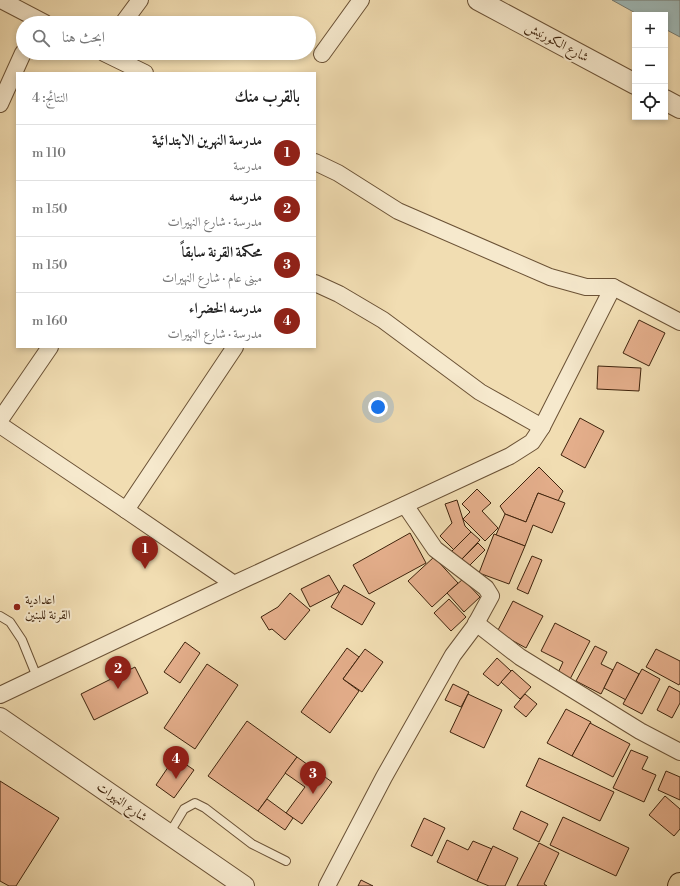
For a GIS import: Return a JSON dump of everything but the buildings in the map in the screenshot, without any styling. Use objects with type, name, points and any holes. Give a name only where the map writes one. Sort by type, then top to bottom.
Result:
[{"type":"street","points":[[0,0],[29,16]]},
{"type":"street","points":[[128,16],[140,0]]},
{"type":"street","points":[[322,54],[361,0]]},
{"type":"street","name":"شارع الكورنيش","points":[[478,0],[632,82]]},
{"type":"street","points":[[0,104],[20,60]]},
{"type":"street","points":[[118,60],[143,72]]},
{"type":"street","points":[[668,102],[680,108]]},
{"type":"street","points":[[316,162],[338,173],[398,211],[550,277],[586,286],[613,287],[680,322]]},
{"type":"street","points":[[316,283],[339,294],[384,320],[480,392],[542,427]]},
{"type":"street","points":[[0,695],[234,584],[510,456],[532,442],[542,427],[613,287]]},
{"type":"street","points":[[0,420],[49,348]]},
{"type":"street","points":[[126,510],[234,348]]},
{"type":"street","points":[[0,425],[234,584]]},
{"type":"street","points":[[327,886],[384,777],[453,655],[476,623],[491,596],[486,588],[435,549],[405,505]]},
{"type":"street","points":[[476,623],[520,657],[640,731],[680,752]]},
{"type":"street","name":"شارع النهيرات","points":[[0,718],[244,886]]},
{"type":"lane","points":[[0,616],[10,622],[22,640],[37,677]]},
{"type":"lane","points":[[168,835],[184,809],[195,803],[205,808],[252,844],[286,861]]},
{"type":"water","points":[[612,0],[680,0],[680,37],[668,31],[668,12],[634,12]]},
{"type":"place","name":"مدرسة النهرين الابتدائية","points":[[145,569]]},
{"type":"place","name":"اعدادية القرنة للبنين","points":[[17,607]]},
{"type":"place","name":"مدرسه","points":[[118,689]]},
{"type":"place","name":"مدرسه الخضراء","points":[[176,779]]},
{"type":"place","name":"محكمة القرنة سابقاً","points":[[313,794]]}]
